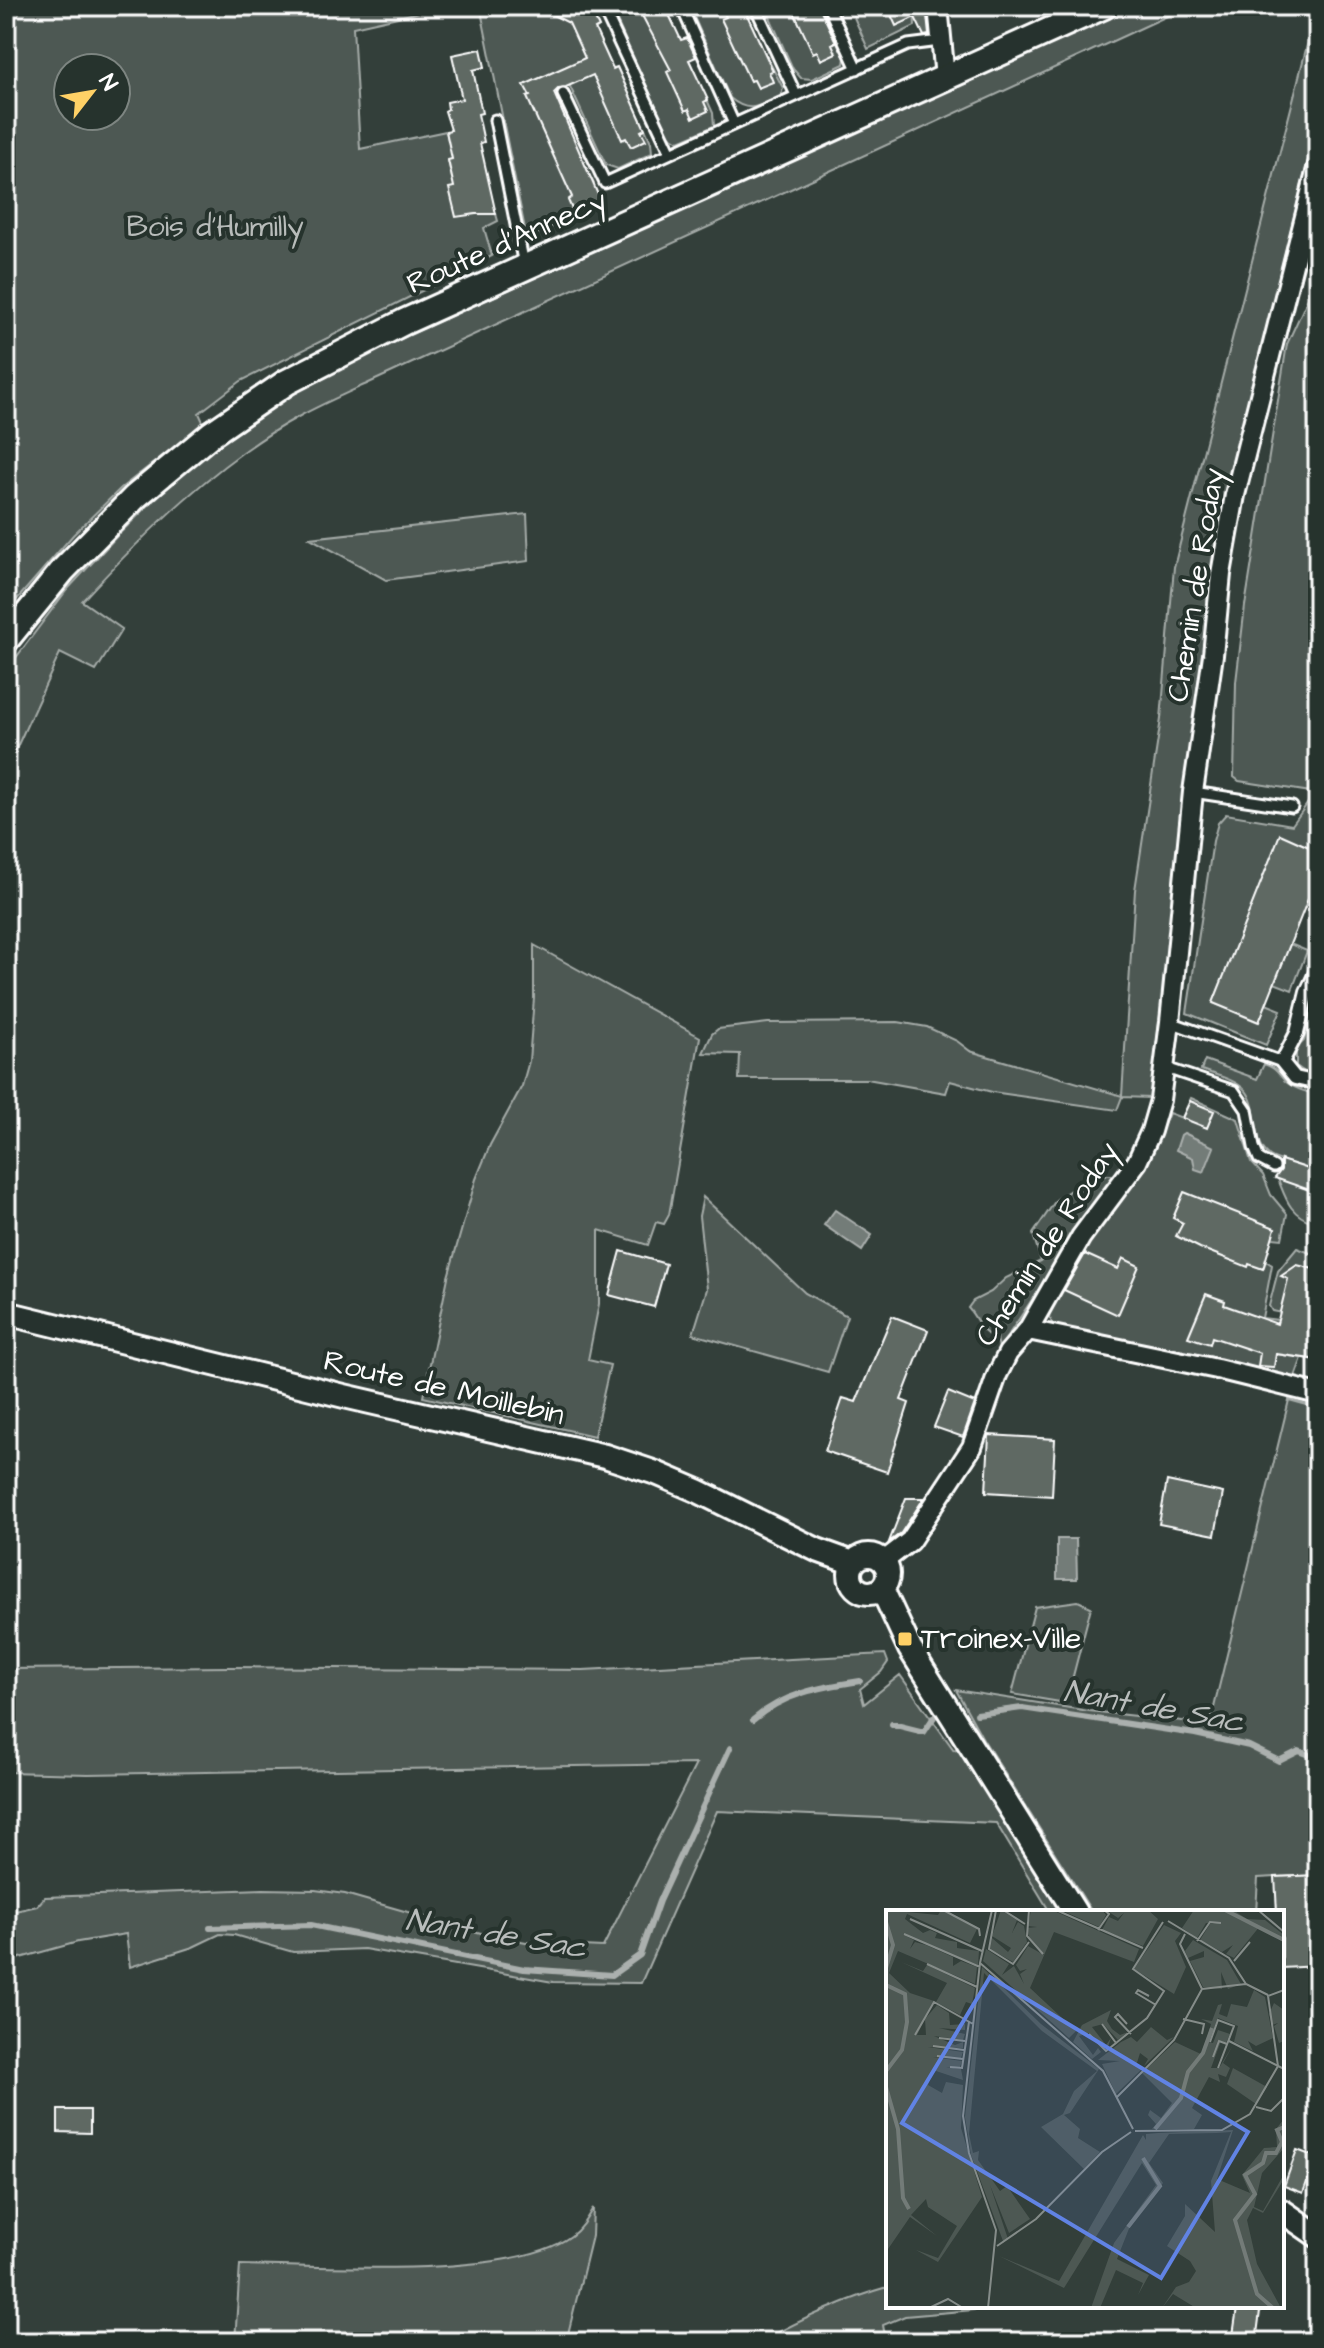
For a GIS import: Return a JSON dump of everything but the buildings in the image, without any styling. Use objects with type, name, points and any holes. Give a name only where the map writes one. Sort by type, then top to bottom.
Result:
[{"type":"main road","name":"Route d'Annecy","points":[[6,640],[63,570],[115,516],[186,454],[239,413],[287,382],[344,351],[524,268],[723,181],[1104,6]]},
{"type":"street","points":[[938,6],[945,78]]},
{"type":"street","name":"Chemin de Roday","points":[[884,1561],[910,1541],[972,1447],[997,1375],[1008,1353],[1028,1330],[1081,1237],[1137,1162],[1151,1131],[1160,1100],[1170,1022],[1193,792],[1221,574],[1235,495],[1318,165]]},
{"type":"street","points":[[1318,969],[1307,992],[1297,1033],[1282,1062],[1295,1078],[1318,1083]]},
{"type":"street","name":"Route de Moillebin","points":[[6,1313],[329,1393],[605,1456],[698,1491],[817,1550],[853,1563]]},
{"type":"street","points":[[1028,1330],[1217,1369],[1318,1394]]},
{"type":"street","points":[[868,1554],[884,1561],[888,1567],[888,1578],[882,1589],[871,1593],[855,1587],[850,1577],[853,1563],[868,1554]]},
{"type":"street","points":[[882,1589],[910,1649],[1074,1910]]},
{"type":"street","points":[[1284,2212],[1318,2236]]},
{"type":"lane","points":[[602,6],[671,153]]},
{"type":"lane","points":[[681,6],[734,124]]},
{"type":"lane","points":[[755,6],[796,95]]},
{"type":"lane","points":[[828,6],[857,69]]},
{"type":"lane","points":[[563,94],[605,183],[908,45],[940,41]]},
{"type":"lane","points":[[495,120],[524,268]]},
{"type":"lane","points":[[1193,792],[1292,807]]},
{"type":"lane","points":[[1170,1022],[1282,1062]]},
{"type":"lane","points":[[1163,1067],[1234,1091],[1247,1110],[1259,1159],[1274,1167]]},
{"type":"green space","name":"Bois d'Humilly","points":[[6,6],[447,6],[353,27],[360,149],[446,131],[450,149],[457,158],[448,161],[452,178],[476,214],[496,214],[498,221],[484,228],[492,256],[241,381],[199,413],[204,424],[121,488],[73,535],[6,612]]},
{"type":"green space","points":[[480,6],[589,6],[599,27],[595,30],[613,68],[617,67],[651,142],[652,153],[618,169],[606,165],[562,69],[546,76],[567,183],[589,174],[594,184],[568,200],[575,216],[527,239]]},
{"type":"green space","points":[[610,6],[665,6],[713,113],[714,126],[679,141],[669,135]]},
{"type":"green space","points":[[689,6],[743,6],[753,28],[731,39],[741,62],[764,51],[783,88],[781,96],[749,107],[730,98]]},
{"type":"green space","points":[[765,6],[801,6],[804,33],[827,22],[845,58],[844,64],[812,79],[801,78],[793,69]]},
{"type":"green space","points":[[849,6],[910,6],[914,9],[915,26],[868,49]]},
{"type":"green space","points":[[1133,6],[1189,6],[334,399],[269,435],[183,500],[82,601],[122,629],[96,671],[60,653],[6,771],[6,671],[66,591],[180,475],[292,395],[383,347]]},
{"type":"green space","points":[[1317,6],[1318,102],[1314,136],[1218,534],[1150,1098],[1122,1097],[1117,1110],[992,1092],[950,1081],[946,1093],[867,1079],[739,1079],[740,1054],[703,1053],[712,1034],[718,1029],[768,1023],[898,1022],[927,1027],[970,1051],[1122,1096],[1135,890],[1161,719],[1174,567]]},
{"type":"green space","points":[[1318,263],[1318,760],[1311,792],[1239,781],[1234,777],[1236,682],[1245,606],[1287,344],[1309,296]]},
{"type":"green space","points":[[527,514],[529,561],[386,580],[310,538]]},
{"type":"green space","points":[[1310,800],[1318,801],[1318,851],[1280,835],[1213,1003],[1258,1022],[1266,1004],[1281,1010],[1266,1045],[1187,1013],[1213,841],[1218,823],[1226,814],[1292,825]]},
{"type":"green space","points":[[1290,944],[1307,951],[1292,990],[1274,983]]},
{"type":"green space","points":[[534,945],[700,1037],[669,1215],[664,1224],[656,1222],[648,1245],[599,1230],[599,1304],[588,1360],[610,1365],[594,1436],[423,1397],[448,1277],[476,1179],[490,1145],[522,1086],[529,1061]]},
{"type":"green space","points":[[1318,988],[1318,1073],[1312,1074],[1296,1066],[1296,1048],[1304,1041]]},
{"type":"green space","points":[[1205,1060],[1257,1079],[1264,1064],[1292,1086],[1318,1095],[1318,1205],[1313,1222],[1294,1211],[1278,1179],[1300,1166],[1273,1158],[1264,1150],[1246,1091],[1231,1080],[1201,1070]]},
{"type":"green space","points":[[1191,1098],[1238,1119],[1251,1162],[1263,1175],[1271,1195],[1287,1214],[1282,1239],[1272,1238],[1275,1228],[1203,1201],[1185,1241],[1263,1269],[1266,1261],[1272,1265],[1262,1318],[1287,1321],[1259,1365],[1274,1367],[1276,1354],[1302,1358],[1295,1377],[1054,1328],[1049,1316],[1083,1246],[1147,1164],[1169,1113],[1182,1118]]},
{"type":"green space","points":[[1092,1175],[1115,1175],[999,1349],[997,1338],[984,1331],[968,1308],[1006,1278],[1041,1261],[1033,1234],[1056,1200]]},
{"type":"green space","points":[[703,1197],[805,1293],[847,1316],[828,1372],[693,1334],[707,1289],[699,1216]]},
{"type":"green space","points":[[1297,1248],[1318,1256],[1314,1319],[1272,1311],[1269,1306],[1278,1271]]},
{"type":"green space","points":[[1289,1400],[1318,1408],[1318,1875],[1258,1878],[1256,1910],[1091,1910],[983,1739],[956,1690],[1089,1711],[1210,1724]]},
{"type":"green space","points":[[1078,1601],[1091,1607],[1066,1703],[1012,1694],[1035,1607]]},
{"type":"green space","points":[[885,1654],[888,1662],[881,1672],[860,1689],[864,1704],[900,1675],[954,1750],[960,1747],[1060,1910],[1049,1910],[996,1823],[717,1811],[641,1983],[553,1982],[364,1949],[293,1952],[220,1934],[193,1947],[130,1967],[126,1934],[78,1942],[6,1962],[6,1913],[37,1906],[45,1897],[263,1889],[345,1894],[488,1935],[537,1944],[603,1947],[696,1764],[88,1774],[6,1772],[6,1669],[583,1670]]},
{"type":"green space","points":[[593,2208],[592,2236],[566,2342],[235,2342],[240,2265],[412,2267],[505,2259],[543,2250],[571,2236]]},
{"type":"green space","points":[[886,2288],[886,2308],[996,2308],[905,2316],[883,2325],[886,2342],[760,2342],[854,2298]]},
{"type":"shaded area","points":[[1184,1133],[1214,1147],[1204,1172],[1195,1169],[1193,1158],[1176,1150]]},
{"type":"shaded area","points":[[835,1210],[872,1235],[862,1251],[824,1225]]},
{"type":"shaded area","points":[[1057,1539],[1076,1539],[1077,1579],[1057,1579]]},
{"type":"waterway","name":"Nant de Sac","points":[[753,1720],[790,1697],[860,1681]]},
{"type":"waterway","name":"Nant de Sac","points":[[977,1714],[1022,1708],[1195,1734],[1249,1746],[1279,1761],[1299,1751],[1318,1756]]},
{"type":"waterway","name":"Nant de Sac","points":[[892,1724],[924,1732],[934,1717]]},
{"type":"waterway","name":"Nant de Sac","points":[[210,1928],[311,1925],[524,1969],[612,1975],[640,1955],[659,1901],[730,1748]]},
{"type":"place","name":"Troinex-Ville","points":[[905,1639]]}]
